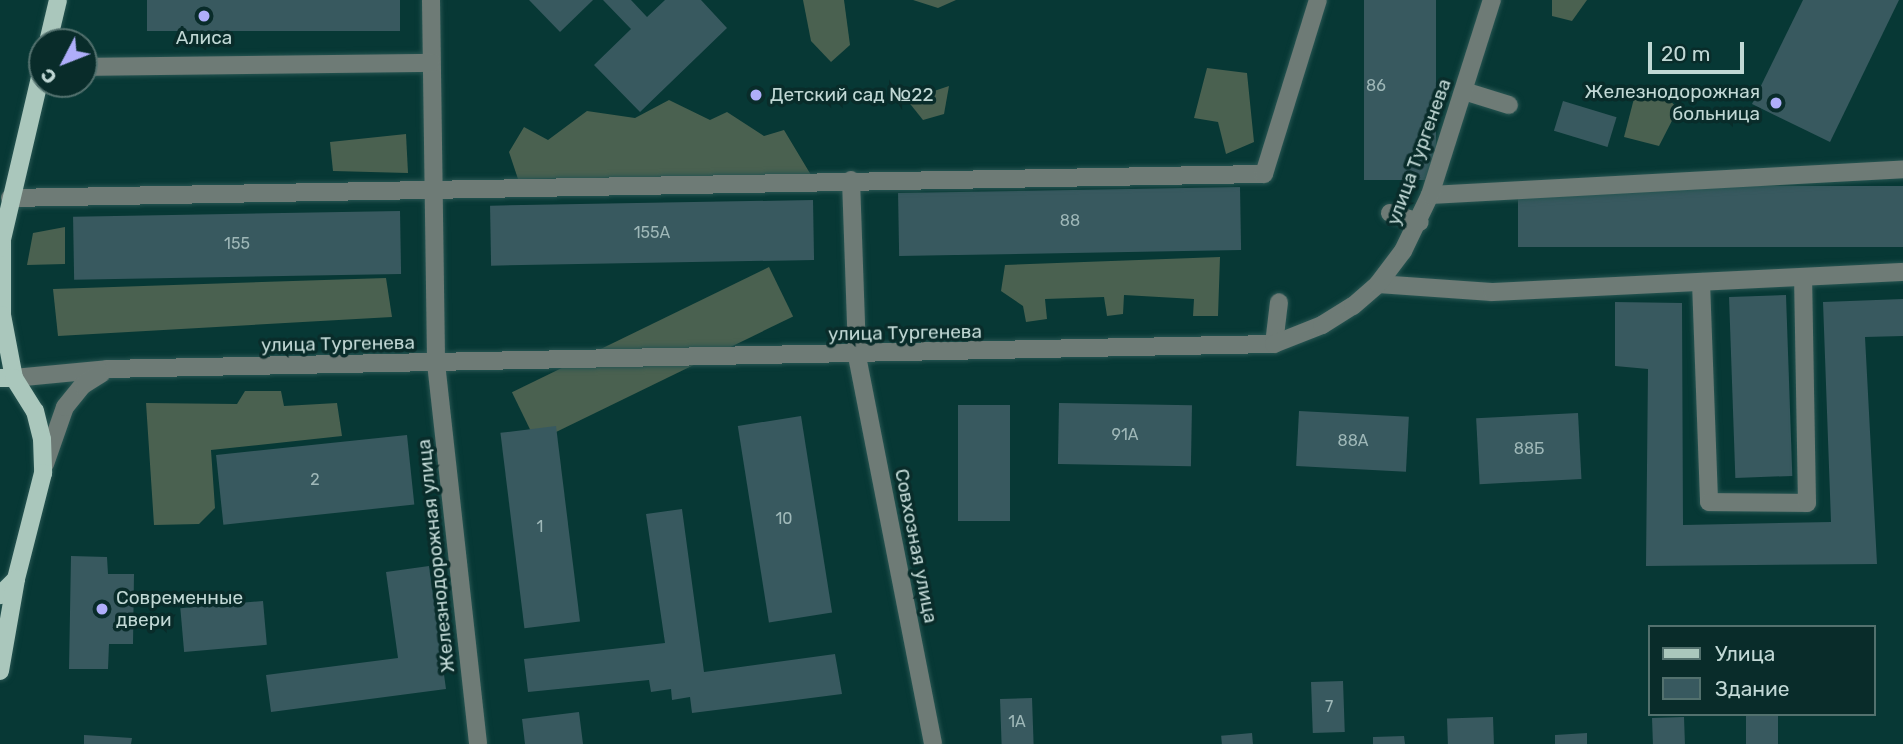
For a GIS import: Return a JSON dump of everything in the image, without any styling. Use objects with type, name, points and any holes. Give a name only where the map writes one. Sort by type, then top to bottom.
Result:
[{"type":"main road","points":[[51,28],[58,0]]},
{"type":"main road","points":[[0,671],[16,579],[43,473],[42,439],[35,411],[7,378],[2,315],[1,245],[35,98]]},
{"type":"main road","points":[[0,595],[16,579]]},
{"type":"street","name":"Железнодорожная улица","points":[[432,0],[436,363],[478,744]]},
{"type":"street","points":[[10,198],[433,187],[1264,174],[1318,0]]},
{"type":"street","name":"улица Тургенева","points":[[7,378],[107,369],[857,356],[1274,344],[1322,325],[1378,284],[1420,222],[1464,91],[1476,31],[1492,0]]},
{"type":"street","points":[[98,66],[431,63]]},
{"type":"street","points":[[1464,91],[1509,104]]},
{"type":"street","points":[[1430,195],[1903,169]]},
{"type":"street","name":"Совхозная улица","points":[[851,180],[857,356],[933,744]]},
{"type":"street","points":[[1390,213],[1420,222]]},
{"type":"street","points":[[1378,284],[1492,292],[1903,272]]},
{"type":"street","points":[[1701,282],[1709,502],[1807,503],[1803,277]]},
{"type":"street","points":[[1274,344],[1279,302]]},
{"type":"street","points":[[43,473],[56,423],[65,407],[83,385],[107,369]]},
{"type":"green space","points":[[803,0],[844,0],[850,45],[831,62],[811,41]]},
{"type":"green space","points":[[913,0],[956,0],[938,8]]},
{"type":"green space","points":[[1552,0],[1587,0],[1572,21],[1552,16]]},
{"type":"green space","points":[[1207,68],[1247,73],[1254,142],[1226,154],[1218,122],[1194,118]]},
{"type":"green space","points":[[949,86],[944,114],[923,120],[907,100]]},
{"type":"green space","points":[[1637,87],[1662,92],[1678,109],[1659,146],[1624,137]]},
{"type":"green space","points":[[669,100],[710,120],[727,112],[764,136],[784,130],[811,175],[518,179],[509,152],[524,127],[548,140],[587,111],[635,118]]},
{"type":"green space","points":[[406,134],[408,173],[333,171],[330,142]]},
{"type":"green space","points":[[65,227],[65,264],[27,265],[33,233]]},
{"type":"green space","points":[[1220,257],[1218,316],[1193,316],[1194,299],[1124,295],[1123,314],[1107,316],[1104,297],[1045,299],[1047,319],[1026,322],[1023,306],[1001,291],[1005,265]]},
{"type":"green space","points":[[769,267],[793,316],[536,442],[512,392]]},
{"type":"green space","points":[[386,278],[392,317],[58,336],[53,289]]},
{"type":"green space","points":[[245,391],[281,391],[284,406],[337,403],[342,436],[211,450],[215,508],[199,524],[154,525],[146,403],[237,404]]},
{"type":"building","points":[[147,0],[400,0],[400,31],[147,31]]},
{"type":"building","points":[[529,0],[593,0],[560,32]]},
{"type":"building","points":[[603,0],[631,0],[647,17],[665,0],[701,0],[727,28],[640,112],[594,65],[631,29]]},
{"type":"building","points":[[1364,0],[1436,0],[1436,180],[1364,180]]},
{"type":"building","points":[[1803,0],[1899,0],[1830,142],[1752,104]]},
{"type":"building","points":[[1563,101],[1617,117],[1607,147],[1554,131]]},
{"type":"building","points":[[1518,186],[1903,186],[1903,247],[1518,247]]},
{"type":"building","points":[[1240,187],[1241,250],[899,256],[898,193]]},
{"type":"building","points":[[813,200],[814,260],[491,266],[490,206]]},
{"type":"building","points":[[400,211],[401,274],[74,280],[73,217]]},
{"type":"building","points":[[1786,295],[1792,476],[1735,478],[1729,297]]},
{"type":"building","points":[[1903,299],[1903,336],[1865,337],[1877,564],[1646,566],[1648,369],[1615,366],[1615,302],[1682,303],[1683,525],[1831,522],[1823,302]]},
{"type":"building","points":[[1059,403],[1192,405],[1191,466],[1058,464]]},
{"type":"building","points":[[958,405],[1010,405],[1010,521],[958,521]]},
{"type":"building","points":[[1299,411],[1409,417],[1406,472],[1296,466]]},
{"type":"building","points":[[1578,413],[1581,479],[1480,484],[1476,418]]},
{"type":"building","points":[[801,416],[832,613],[769,623],[738,426]]},
{"type":"building","points":[[556,426],[580,622],[524,628],[500,433]]},
{"type":"building","points":[[407,435],[414,505],[223,525],[216,455]]},
{"type":"building","points":[[682,509],[704,672],[835,654],[842,694],[692,713],[690,697],[672,700],[671,689],[651,692],[649,680],[528,692],[524,659],[665,643],[646,514]]},
{"type":"building","name":"Современные двери","points":[[71,556],[107,557],[108,574],[134,574],[133,644],[109,644],[108,669],[69,669]]},
{"type":"building","points":[[429,566],[446,689],[271,712],[266,675],[398,658],[386,572]]},
{"type":"building","points":[[263,601],[267,645],[184,652],[180,608]]},
{"type":"building","points":[[1343,681],[1345,732],[1313,733],[1311,682]]},
{"type":"building","points":[[1032,698],[1034,744],[1002,744],[1000,699]]},
{"type":"building","points":[[579,712],[583,744],[525,744],[522,719]]},
{"type":"building","points":[[1746,716],[1778,716],[1778,744],[1746,744]]},
{"type":"building","points":[[1493,717],[1494,744],[1448,744],[1447,719]]},
{"type":"building","points":[[1684,717],[1685,744],[1653,744],[1652,718]]},
{"type":"building","points":[[1252,733],[1253,744],[1222,744],[1221,736]]},
{"type":"building","points":[[1587,733],[1587,744],[1555,744],[1555,735]]},
{"type":"building","points":[[84,735],[132,738],[131,744],[84,744]]},
{"type":"building","points":[[1404,736],[1405,744],[1373,744],[1373,737]]},
{"type":"place","name":"Алиса","points":[[204,16]]},
{"type":"place","name":"Детский сад №22","points":[[756,95]]},
{"type":"place","name":"Железнодорожная больница","points":[[1776,103]]},
{"type":"place","name":"Современные двери","points":[[102,609]]}]
